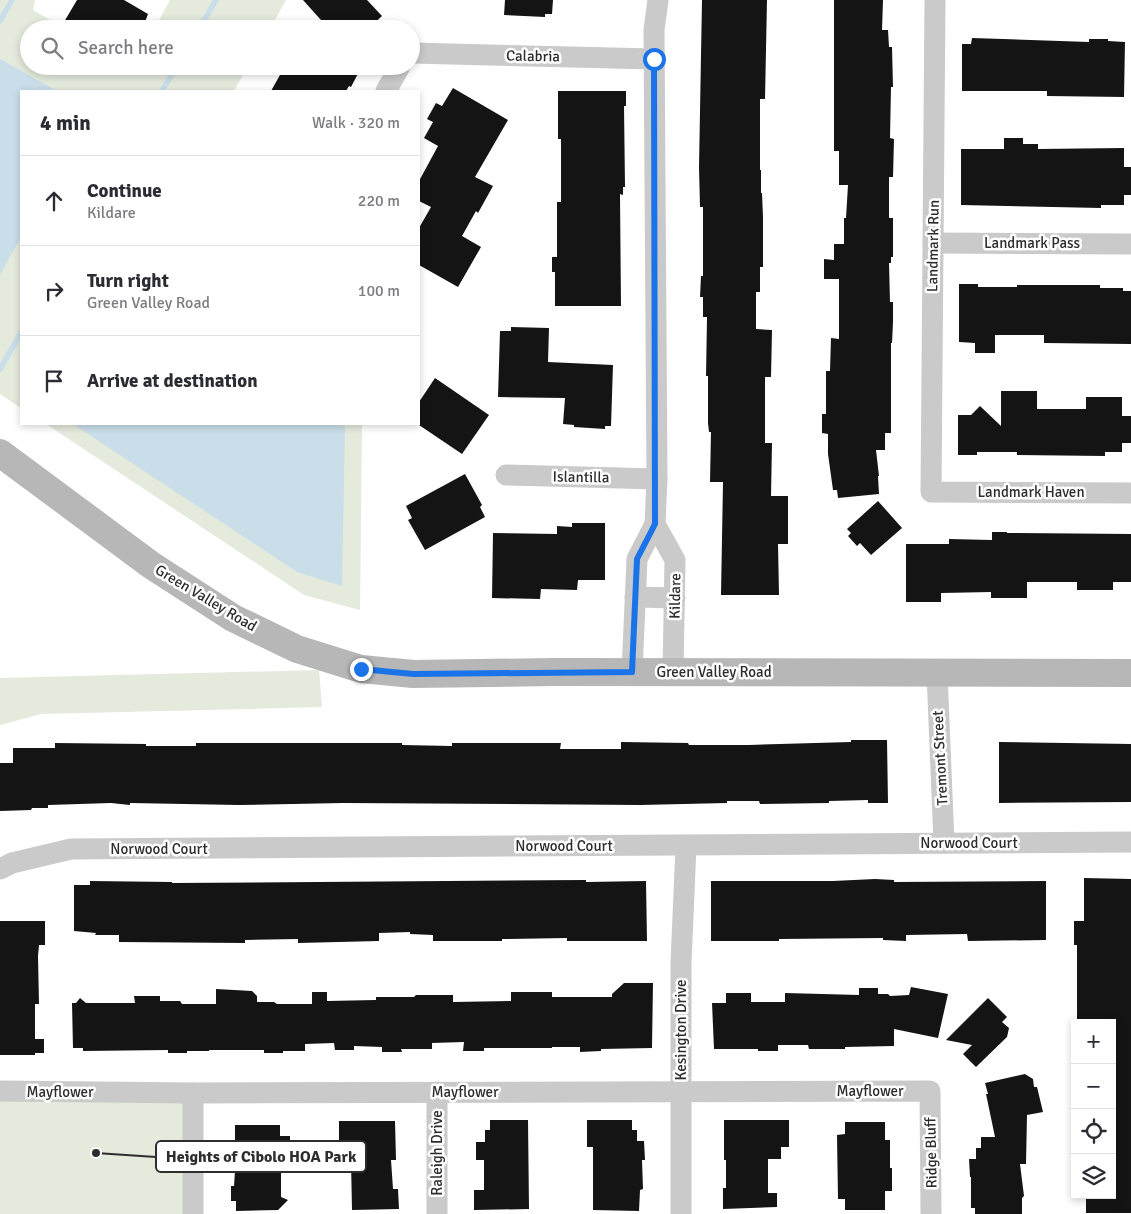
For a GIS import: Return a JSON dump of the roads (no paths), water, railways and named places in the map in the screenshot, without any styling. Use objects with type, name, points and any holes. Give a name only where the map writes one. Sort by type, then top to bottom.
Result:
[{"type":"street","points":[[632,672],[637,559],[655,524],[654,30],[658,0]]},
{"type":"street","name":"Landmark Run","points":[[931,492],[935,0]]},
{"type":"street","name":"Calabria","points":[[420,53],[654,59]]},
{"type":"street","points":[[387,90],[395,75]]},
{"type":"street","name":"Landmark Pass","points":[[933,243],[1131,244]]},
{"type":"street","name":"Green Valley Road","points":[[0,453],[160,570],[234,618],[297,649],[361,669],[413,674],[632,672],[1131,674]]},
{"type":"street","name":"Islantilla","points":[[506,475],[656,479]]},
{"type":"street","name":"Landmark Haven","points":[[931,492],[1131,492]]},
{"type":"street","name":"Kildare","points":[[655,524],[675,560],[676,598],[673,672]]},
{"type":"street","points":[[635,598],[676,598]]},
{"type":"street","name":"Tremont Street","points":[[937,672],[944,843]]},
{"type":"street","name":"Norwood Court","points":[[0,869],[12,863],[71,850],[1131,842]]},
{"type":"street","name":"Kesington Drive","points":[[681,1214],[681,963],[686,846]]},
{"type":"street","name":"Mayflower","points":[[0,1091],[193,1093],[930,1091]]},
{"type":"street","name":"Ridge Bluff","points":[[930,1091],[931,1214]]},
{"type":"street","name":"Raleigh Drive","points":[[437,1092],[437,1214]]},
{"type":"street","points":[[192,1214],[193,1093]]},
{"type":"water","points":[[0,59],[20,70],[20,75],[28,75],[55,90],[20,90],[20,239],[0,275]]},
{"type":"water","points":[[75,425],[342,425],[345,427],[342,586],[297,572]]},
{"type":"waterway","points":[[0,21],[12,0]]},
{"type":"waterway","points":[[204,20],[216,0]]},
{"type":"waterway","points":[[163,90],[172,75]]},
{"type":"waterway","points":[[0,369],[20,335]]},
{"type":"place","name":"Heights of Cibolo HOA Park","points":[[96,1153]]}]
